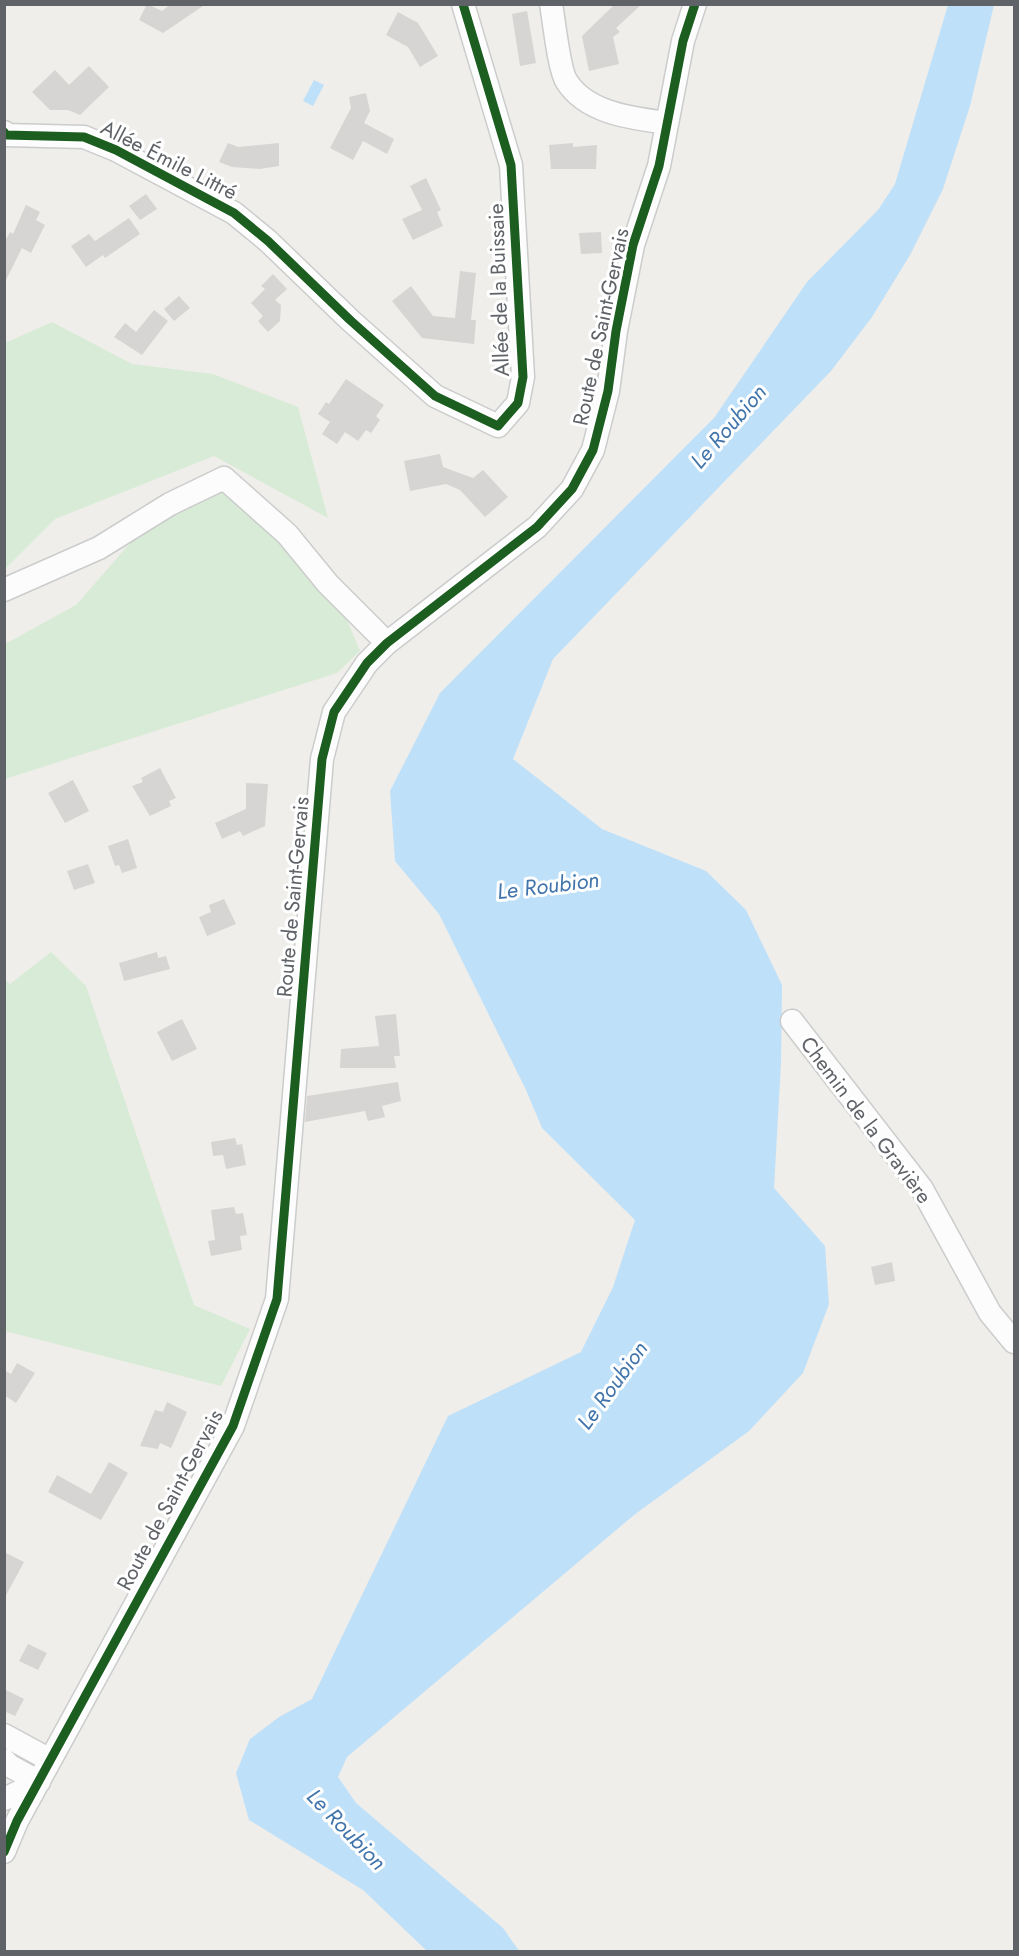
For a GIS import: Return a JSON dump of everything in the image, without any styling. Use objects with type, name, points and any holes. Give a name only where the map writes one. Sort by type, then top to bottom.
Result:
[{"type":"street","name":"Allée de la Buissaie","points":[[350,320],[435,396],[498,426],[518,403],[523,377],[511,165],[463,4]]},
{"type":"street","points":[[551,4],[566,81],[587,103],[641,119],[667,123]]},
{"type":"street","name":"Route de Saint-Gervais","points":[[4,1852],[20,1789],[50,1760],[233,1426],[277,1299],[322,759],[334,712],[367,663],[387,643],[537,527],[572,489],[593,450],[608,392],[616,331],[633,244],[658,166],[683,41],[695,4]]},
{"type":"street","name":"Allée Émile Littré","points":[[4,132],[6,135],[84,137],[116,150],[234,213],[268,241],[350,320]]},
{"type":"street","points":[[4,590],[99,548],[170,504],[224,478],[287,534],[328,584],[387,643]]},
{"type":"street","name":"Chemin de la Gravière","points":[[792,1021],[922,1189],[990,1313],[1014,1341]]},
{"type":"street","points":[[4,1734],[50,1760]]},
{"type":"street","points":[[4,1760],[10,1766],[20,1789]]},
{"type":"green space","points":[[52,322],[132,364],[213,374],[298,407],[328,518],[214,456],[55,519],[5,569],[5,343]]},
{"type":"green space","points":[[218,486],[336,594],[360,651],[337,673],[5,779],[5,644],[76,605],[159,510]]},
{"type":"green space","points":[[51,952],[86,986],[194,1305],[250,1329],[221,1386],[5,1331],[5,980],[10,984]]},
{"type":"water","name":"Le Roubion","points":[[948,5],[994,5],[970,106],[943,189],[910,255],[872,317],[831,371],[553,659],[513,759],[602,829],[706,871],[746,910],[782,985],[781,1063],[774,1188],[825,1246],[829,1304],[803,1373],[749,1431],[634,1515],[347,1757],[338,1777],[356,1803],[503,1928],[519,1951],[427,1951],[363,1890],[249,1820],[236,1773],[250,1739],[279,1717],[312,1699],[448,1416],[581,1352],[613,1287],[635,1220],[542,1128],[526,1090],[439,914],[395,861],[390,791],[440,693],[714,418],[807,282],[878,210],[895,184]]},
{"type":"water","points":[[314,80],[324,85],[313,106],[303,101]]},
{"type":"building","points":[[147,4],[162,11],[171,4],[206,4],[163,33],[139,20]]},
{"type":"building","points":[[615,4],[642,4],[616,28],[620,32],[613,37],[619,64],[589,71],[582,36]]},
{"type":"building","points":[[527,11],[536,63],[520,66],[512,14]]},
{"type":"building","points":[[398,12],[418,23],[438,56],[420,67],[408,47],[386,35]]},
{"type":"building","points":[[89,66],[109,87],[80,115],[68,110],[50,110],[32,92],[55,70],[69,85]]},
{"type":"building","points":[[366,93],[370,111],[364,123],[394,139],[387,154],[363,141],[353,160],[330,148],[351,108],[349,97]]},
{"type":"building","points":[[228,143],[238,147],[279,143],[279,166],[260,169],[232,167],[219,162]]},
{"type":"building","points":[[573,143],[573,147],[597,145],[596,169],[551,169],[549,145]]},
{"type":"building","points":[[426,178],[441,210],[437,212],[443,226],[413,240],[402,219],[422,210],[410,186]]},
{"type":"building","points":[[146,194],[157,209],[140,220],[129,206]]},
{"type":"building","points":[[26,205],[40,212],[36,220],[45,225],[31,253],[22,248],[4,284],[4,243],[10,232],[13,234]]},
{"type":"building","points":[[129,218],[140,234],[105,258],[103,255],[86,267],[71,246],[89,234],[95,241]]},
{"type":"building","points":[[601,232],[602,253],[581,254],[579,233]]},
{"type":"building","points":[[460,271],[476,273],[471,320],[476,320],[474,344],[422,338],[392,301],[411,286],[433,316],[455,318]]},
{"type":"building","points":[[273,274],[287,289],[275,300],[281,305],[280,321],[268,332],[258,321],[263,316],[251,303],[265,289],[261,286]]},
{"type":"building","points":[[179,296],[190,308],[174,321],[164,309]]},
{"type":"building","points":[[154,310],[168,321],[142,355],[114,337],[125,323],[136,332]]},
{"type":"building","points":[[346,379],[384,405],[376,416],[380,420],[371,433],[366,430],[358,441],[345,432],[337,444],[322,434],[330,422],[318,414],[326,402],[329,404]]},
{"type":"building","points":[[440,454],[443,467],[473,478],[483,470],[508,497],[485,517],[460,490],[446,484],[410,491],[404,461]]},
{"type":"building","points":[[160,768],[176,798],[169,801],[171,806],[150,816],[132,786],[143,782],[141,778]]},
{"type":"building","points":[[73,780],[89,811],[65,823],[48,793]]},
{"type":"building","points":[[246,783],[268,784],[265,826],[243,836],[240,831],[222,839],[215,823],[246,809]]},
{"type":"building","points":[[128,839],[137,868],[122,873],[119,865],[115,866],[108,846]]},
{"type":"building","points":[[88,864],[95,883],[74,890],[67,871]]},
{"type":"building","points":[[224,899],[236,924],[207,936],[199,917],[211,912],[209,905]]},
{"type":"building","points":[[157,952],[158,958],[166,956],[170,969],[124,981],[119,963]]},
{"type":"building","points":[[396,1014],[400,1056],[394,1056],[396,1068],[340,1068],[341,1049],[379,1046],[375,1016]]},
{"type":"building","points":[[182,1019],[197,1049],[172,1061],[157,1032]]},
{"type":"building","points":[[398,1082],[401,1101],[382,1106],[385,1117],[368,1121],[365,1111],[305,1122],[307,1096]]},
{"type":"building","points":[[235,1138],[237,1145],[242,1144],[246,1165],[226,1169],[223,1155],[213,1156],[211,1142]]},
{"type":"building","points":[[234,1207],[236,1214],[243,1213],[247,1235],[240,1236],[242,1250],[211,1256],[208,1241],[215,1240],[211,1210]]},
{"type":"building","points":[[892,1262],[895,1281],[875,1285],[871,1267]]},
{"type":"building","points":[[17,1363],[35,1373],[16,1403],[4,1395],[4,1370],[11,1374]]},
{"type":"building","points":[[167,1402],[187,1412],[171,1448],[160,1443],[158,1449],[140,1446],[155,1410],[163,1412]]},
{"type":"building","points":[[109,1462],[128,1473],[101,1520],[48,1492],[57,1475],[91,1494]]},
{"type":"building","points":[[4,1552],[24,1562],[4,1599]]},
{"type":"building","points":[[28,1644],[47,1653],[38,1670],[19,1661]]},
{"type":"building","points":[[4,1689],[24,1699],[15,1716],[4,1711]]},
{"type":"cycle path","points":[[4,132],[6,135],[84,137],[116,150],[234,213],[268,241],[350,320],[435,396],[498,426],[518,403],[523,377],[511,165],[463,4]]},
{"type":"cycle path","points":[[4,1852],[17,1821],[233,1426],[277,1299],[322,759],[334,712],[367,663],[387,643],[537,527],[572,489],[593,450],[608,391],[616,331],[633,245],[659,166],[683,41],[695,4]]}]
